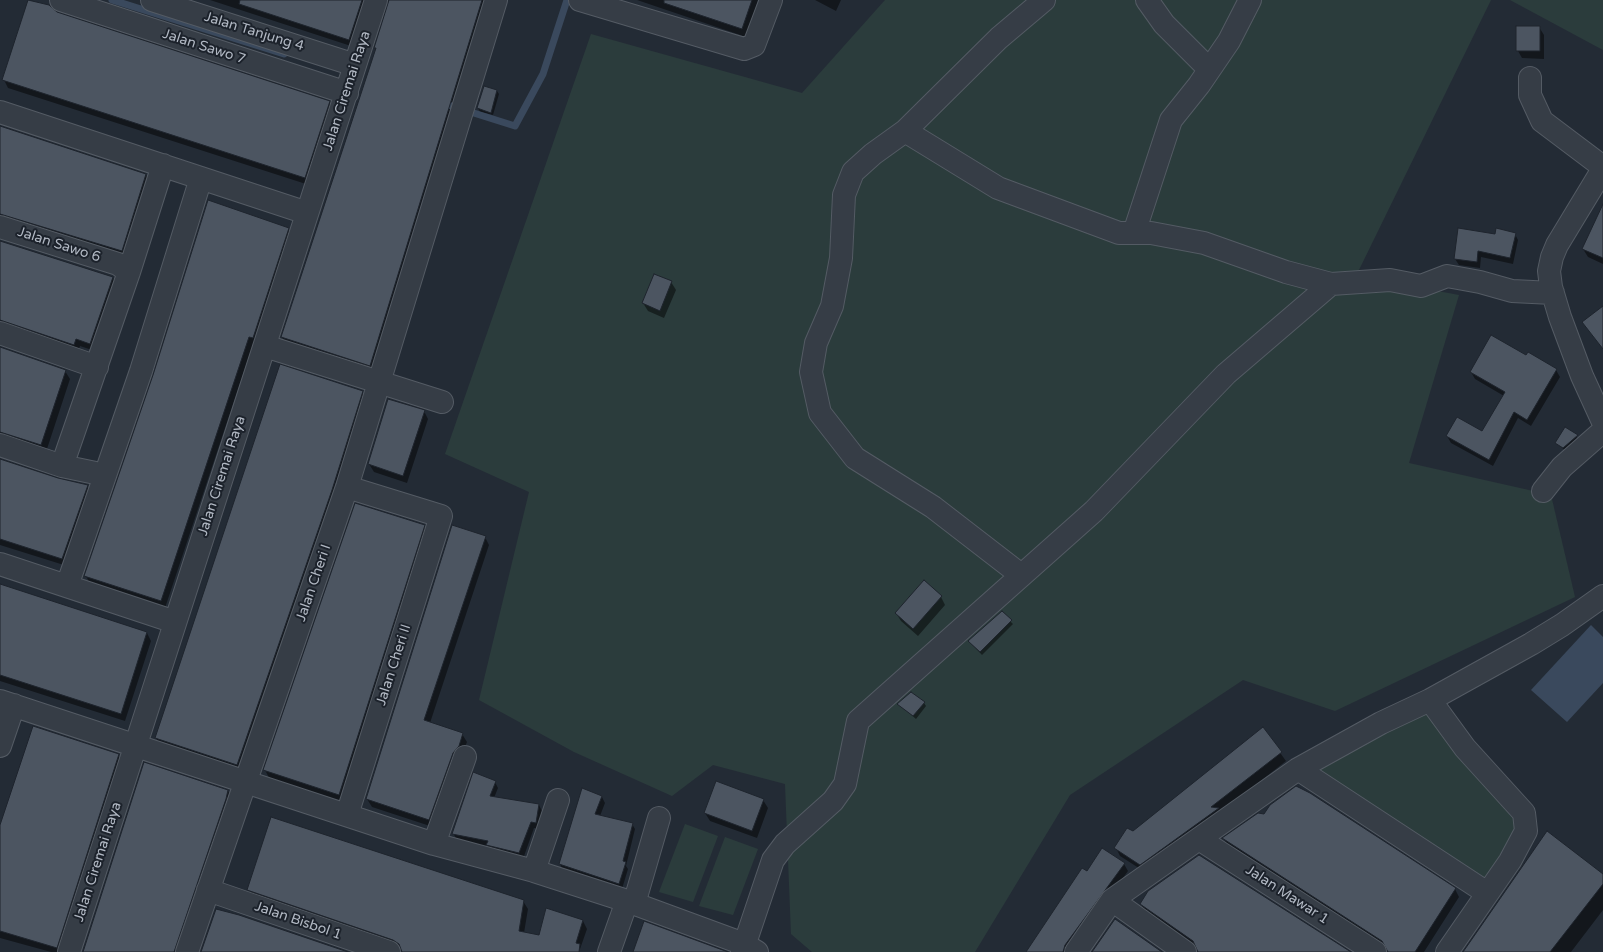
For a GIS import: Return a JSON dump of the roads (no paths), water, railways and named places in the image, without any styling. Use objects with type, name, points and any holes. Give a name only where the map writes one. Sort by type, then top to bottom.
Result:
[{"type":"street","name":"Jalan Sawo 7","points":[[61,0],[351,78]]},
{"type":"street","name":"Jalan Tanjung 4","points":[[152,0],[351,78]]},
{"type":"street","name":"Jalan Ciremai Raya","points":[[69,952],[376,0]]},
{"type":"street","name":"Jalan Cheri I","points":[[187,952],[346,487],[496,0]]},
{"type":"street","points":[[582,1],[637,8],[744,49],[754,45],[757,40],[771,0]]},
{"type":"street","points":[[1021,575],[933,507],[855,458],[820,413],[810,372],[816,344],[832,306],[841,258],[844,195],[853,172],[873,154],[905,131],[1000,38],[1044,0]]},
{"type":"street","points":[[1147,0],[1164,24],[1209,69]]},
{"type":"street","points":[[1134,233],[1171,120],[1199,85],[1229,41],[1250,0]]},
{"type":"street","points":[[1530,78],[1530,94],[1542,121],[1603,168],[1552,257],[1549,271],[1553,293],[1582,376],[1603,422]]},
{"type":"street","points":[[0,112],[307,213]]},
{"type":"street","points":[[905,131],[998,188],[1119,233],[1151,233],[1204,243],[1286,272],[1331,284],[1390,280],[1421,286],[1447,276],[1480,282],[1512,291],[1553,293]]},
{"type":"street","points":[[62,466],[96,367],[124,268],[163,165]]},
{"type":"street","points":[[67,586],[141,371],[201,178]]},
{"type":"street","name":"Jalan Sawo 6","points":[[0,227],[124,268]]},
{"type":"street","points":[[0,746],[7,703],[434,844],[534,871],[630,902],[748,950],[773,860],[785,844],[833,801],[845,784],[858,721],[1126,479],[1226,374],[1331,284]]},
{"type":"street","points":[[0,333],[96,367]]},
{"type":"street","points":[[265,346],[442,402]]},
{"type":"street","points":[[1543,491],[1562,467],[1603,432]]},
{"type":"street","points":[[0,445],[62,466],[105,475]]},
{"type":"street","name":"Jalan Cheri II","points":[[346,487],[441,516],[347,815]]},
{"type":"street","points":[[0,564],[174,622]]},
{"type":"street","points":[[1076,952],[1112,900],[1298,769],[1373,727],[1430,700],[1562,625],[1603,596]]},
{"type":"street","points":[[1430,700],[1466,748],[1524,812],[1526,831],[1510,861],[1447,952]]},
{"type":"street","points":[[434,844],[465,757]]},
{"type":"street","points":[[1298,769],[1487,893]]},
{"type":"street","points":[[534,871],[558,800]]},
{"type":"street","points":[[609,952],[630,902],[659,818]]},
{"type":"street","name":"Jalan Mawar 1","points":[[1199,839],[1375,952]]},
{"type":"street","name":"Jalan Bisbol 1","points":[[208,890],[389,952]]},
{"type":"street","points":[[1112,900],[1185,952]]},
{"type":"water","points":[[1591,625],[1603,637],[1603,683],[1567,722],[1531,690]]},
{"type":"waterway","points":[[112,0],[284,54]]},
{"type":"waterway","points":[[442,103],[515,126],[543,74],[567,0]]}]
